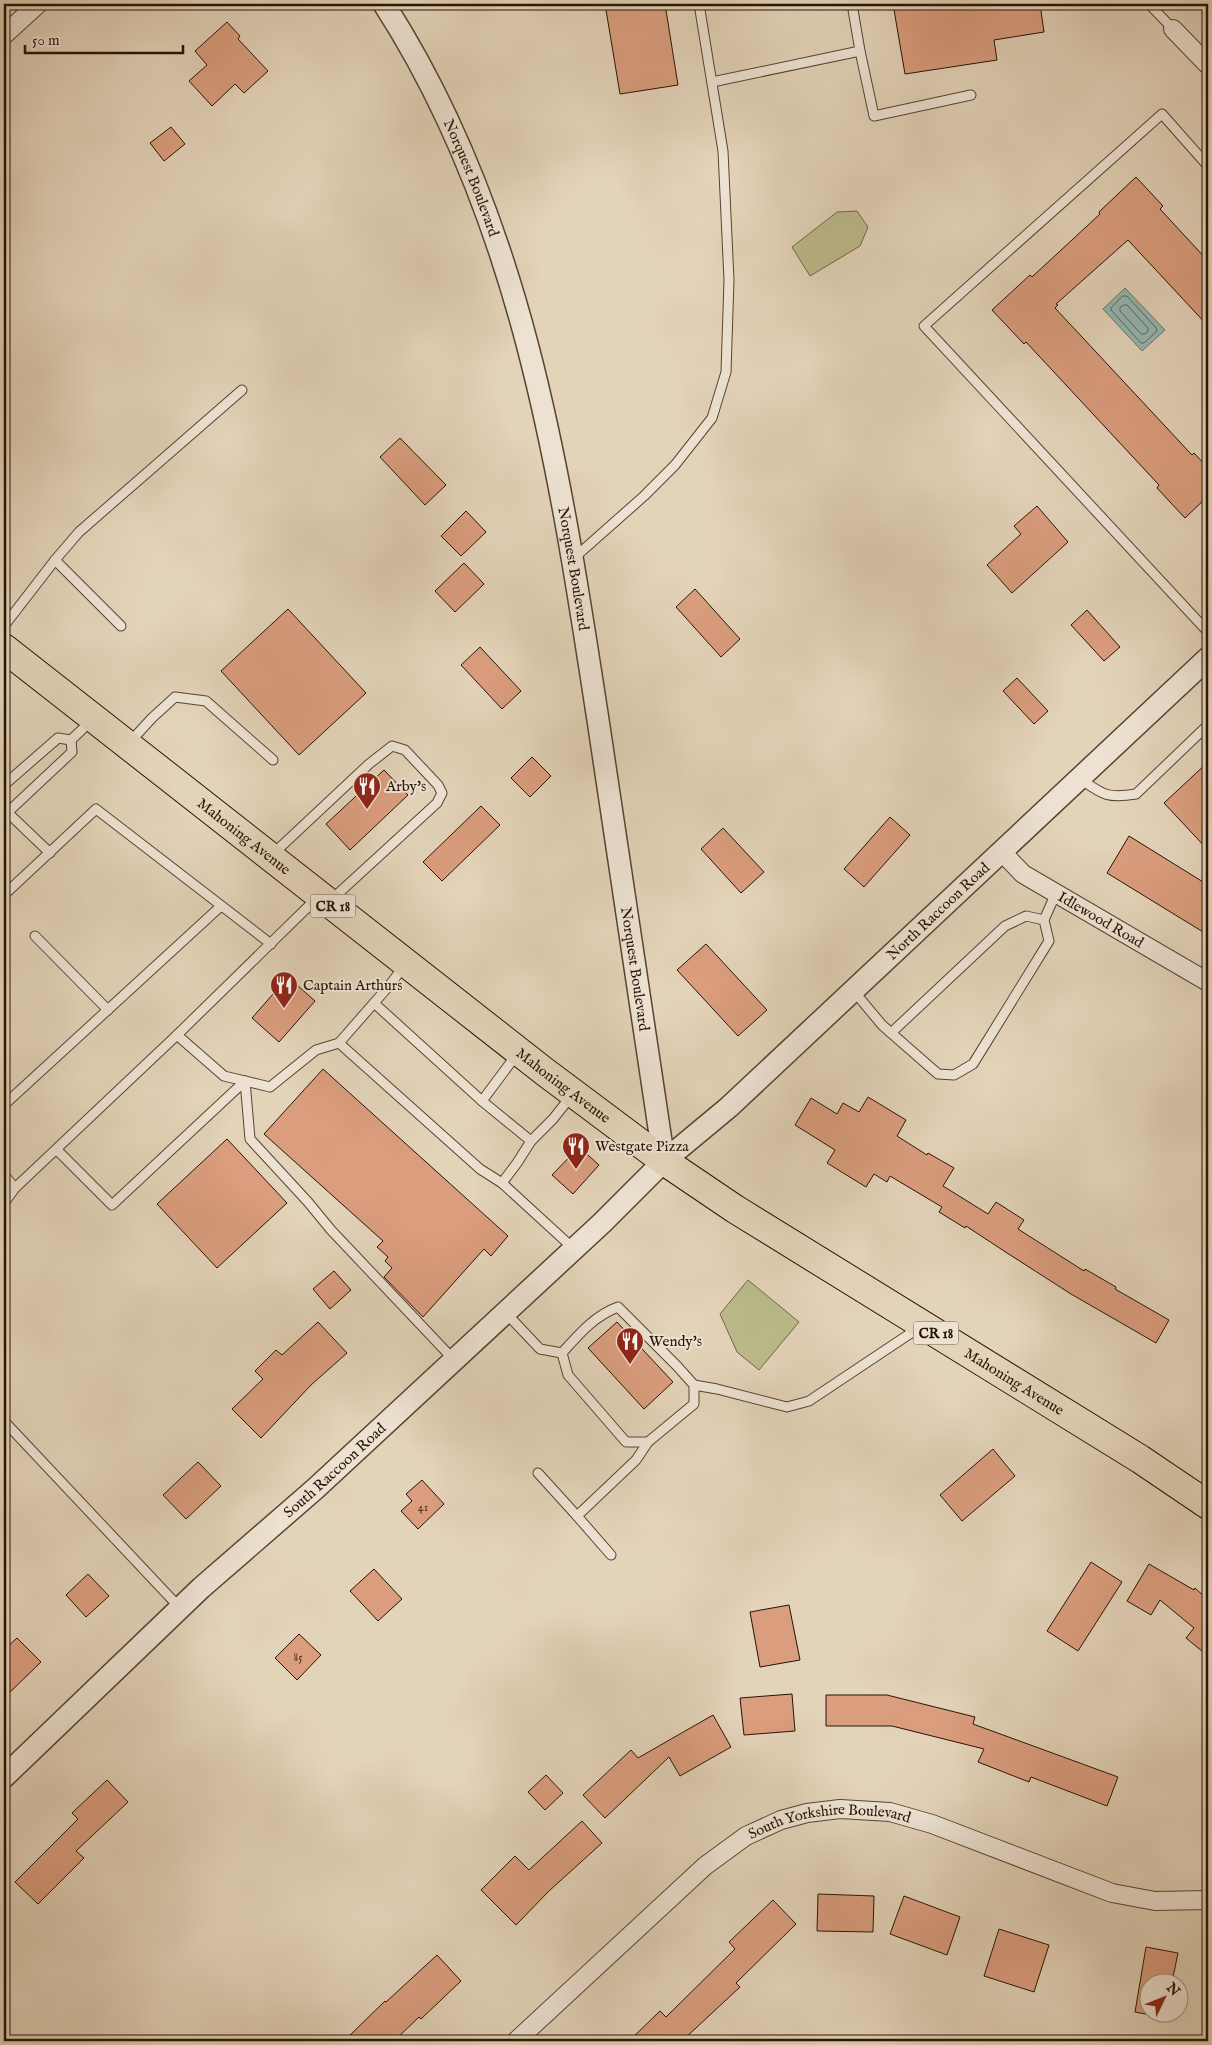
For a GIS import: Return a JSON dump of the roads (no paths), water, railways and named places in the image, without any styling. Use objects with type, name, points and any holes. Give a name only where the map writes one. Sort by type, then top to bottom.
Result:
[{"type":"main road","name":"Mahoning Avenue","points":[[4,648],[518,1052],[664,1161],[736,1209],[1140,1459],[1208,1505]]},
{"type":"street","points":[[4,35],[38,4]]},
{"type":"street","name":"Norquest Boulevard","points":[[384,4],[400,28],[442,105],[476,181],[503,256],[525,333],[549,438],[572,560],[664,1161]]},
{"type":"street","points":[[1173,29],[1208,65]]},
{"type":"street","name":"North Raccoon Road","points":[[664,1161],[729,1107],[1208,658]]},
{"type":"street","name":"Idlewood Road","points":[[1001,850],[1024,874],[1208,982]]},
{"type":"street","name":"South Raccoon Road","points":[[4,1777],[180,1608],[315,1489],[574,1249],[664,1161]]},
{"type":"street","name":"South Yorkshire Boulevard","points":[[516,2041],[705,1866],[746,1836],[781,1820],[806,1813],[840,1809],[890,1812],[932,1824],[1112,1893],[1155,1901],[1208,1900]]},
{"type":"lane","points":[[572,560],[644,496],[675,464],[712,418],[726,372],[729,280],[722,151],[699,4]]},
{"type":"lane","points":[[852,4],[874,116],[971,95]]},
{"type":"lane","points":[[1148,4],[1173,29]]},
{"type":"lane","points":[[712,82],[860,51]]},
{"type":"lane","points":[[1208,166],[1162,114],[924,326],[1208,632]]},
{"type":"lane","points":[[4,626],[79,532],[242,390]]},
{"type":"lane","points":[[55,560],[121,626]]},
{"type":"lane","points":[[127,745],[152,718],[175,698],[190,699],[206,701],[273,760]]},
{"type":"lane","points":[[71,740],[94,719]]},
{"type":"lane","points":[[1079,778],[1103,795],[1122,796],[1136,794],[1208,725]]},
{"type":"lane","points":[[4,785],[58,738],[71,740]]},
{"type":"lane","points":[[50,853],[6,811],[72,752],[71,740]]},
{"type":"lane","points":[[4,1203],[16,1188],[271,944],[436,803],[442,793],[438,785],[405,750],[392,746],[369,764],[270,857]]},
{"type":"lane","points":[[4,895],[96,809],[271,944]]},
{"type":"lane","points":[[853,990],[882,1025],[938,1074],[954,1075],[973,1064],[1049,941],[1044,920],[1056,893]]},
{"type":"lane","points":[[4,1105],[221,906]]},
{"type":"lane","points":[[891,1033],[1005,926],[1026,916],[1044,920]]},
{"type":"lane","points":[[34,936],[108,1010]]},
{"type":"lane","points":[[177,1034],[224,1076],[270,1087],[316,1050],[339,1043],[406,964]]},
{"type":"lane","points":[[374,1003],[482,1101],[531,1141]]},
{"type":"lane","points":[[339,1043],[480,1169],[502,1183],[574,1249]]},
{"type":"lane","points":[[482,1101],[518,1052]]},
{"type":"lane","points":[[57,1150],[112,1205],[245,1081]]},
{"type":"lane","points":[[245,1081],[250,1138],[331,1230],[454,1360]]},
{"type":"lane","points":[[502,1183],[531,1141],[553,1119],[573,1094]]},
{"type":"lane","points":[[4,1175],[16,1188]]},
{"type":"lane","points":[[562,1353],[576,1336],[603,1313],[618,1307],[694,1385],[717,1388],[787,1407],[809,1401],[923,1325]]},
{"type":"lane","points":[[505,1312],[540,1348],[562,1353]]},
{"type":"lane","points":[[562,1353],[568,1375],[626,1442],[648,1442]]},
{"type":"lane","points":[[577,1516],[636,1460],[648,1442],[694,1404],[694,1385]]},
{"type":"lane","points":[[4,1421],[180,1608]]},
{"type":"lane","points":[[538,1473],[612,1555]]},
{"type":"water","points":[[1125,288],[1165,330],[1142,351],[1103,309]]},
{"type":"place","name":"Arby's","points":[[367,810]]},
{"type":"place","name":"Captain Arthurs","points":[[284,1009]]},
{"type":"place","name":"Westgate Pizza","points":[[576,1170]]},
{"type":"place","name":"Wendy's","points":[[630,1365]]}]
